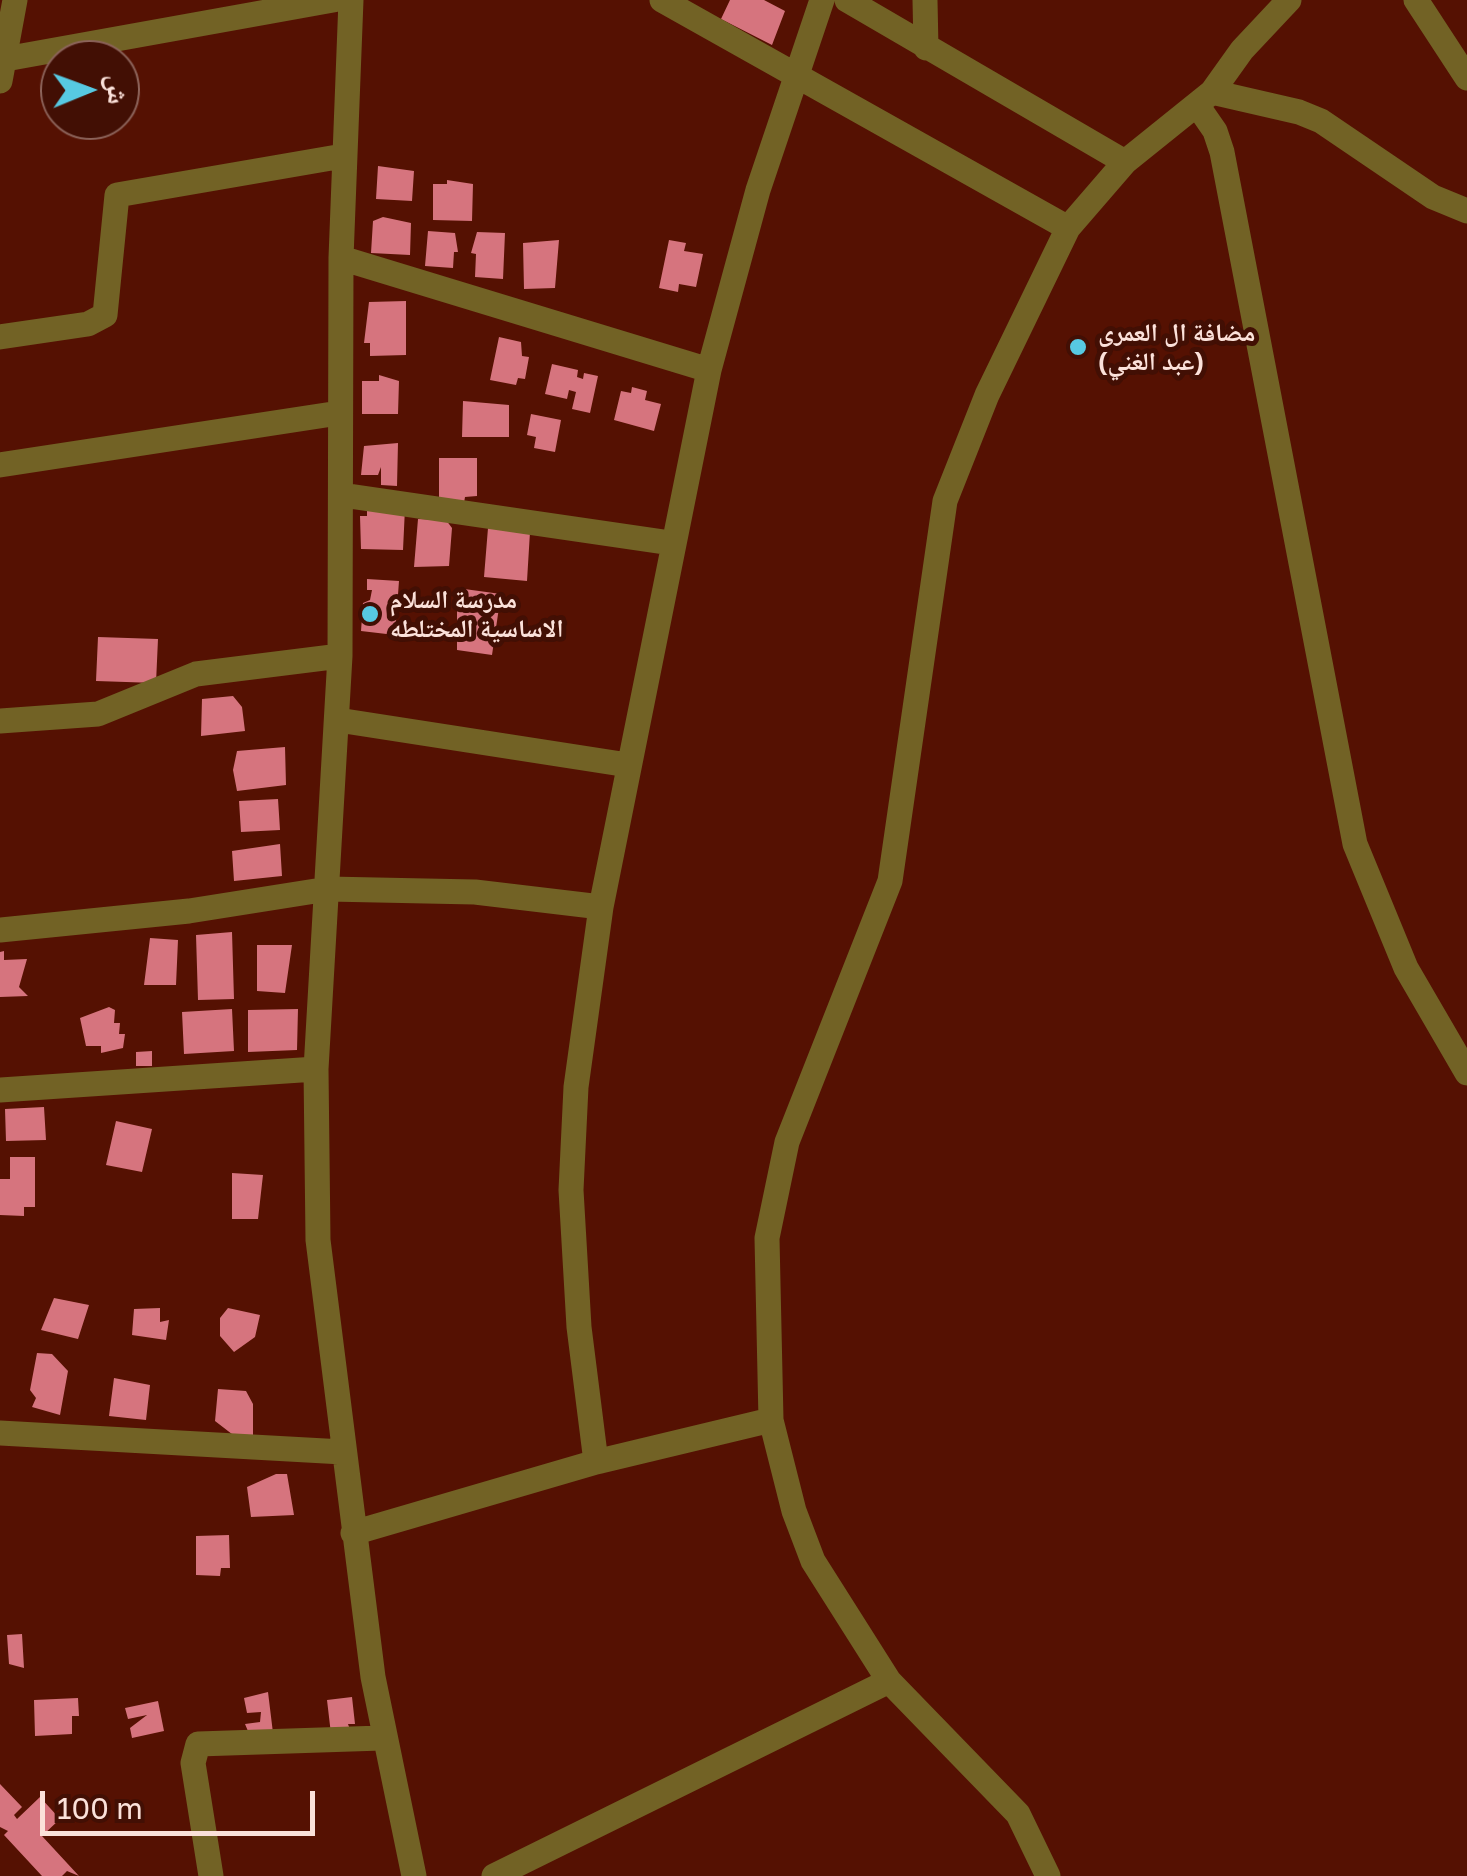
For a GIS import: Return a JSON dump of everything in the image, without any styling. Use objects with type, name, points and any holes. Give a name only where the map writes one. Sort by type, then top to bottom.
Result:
[{"type":"street","points":[[16,0],[1,67],[333,0]]},
{"type":"street","points":[[350,0],[341,258],[338,720],[316,1069],[321,1288],[382,1738],[414,1876]]},
{"type":"street","points":[[662,0],[1068,228]]},
{"type":"street","points":[[596,1462],[579,1327],[570,1190],[576,1087],[601,908],[671,543],[709,370],[796,74],[822,0]]},
{"type":"street","points":[[847,0],[1125,162]]},
{"type":"street","points":[[925,0],[926,48]]},
{"type":"street","points":[[1048,1876],[1018,1814],[889,1681],[813,1560],[794,1511],[770,1420],[764,1273],[774,1195],[787,1142],[890,881],[945,501],[987,395],[1068,228],[1125,162],[1204,98],[1289,0]]},
{"type":"street","points":[[1416,0],[1467,78]]},
{"type":"street","points":[[1204,98],[1300,112],[1433,197],[1467,211]]},
{"type":"street","points":[[1204,98],[1222,152],[1355,844],[1406,968],[1467,1073]]},
{"type":"street","points":[[0,337],[88,324],[105,314],[118,195],[343,156]]},
{"type":"street","points":[[341,258],[709,370]]},
{"type":"street","points":[[0,465],[339,413]]},
{"type":"street","points":[[342,495],[671,543]]},
{"type":"street","points":[[0,721],[98,714],[196,674],[340,656]]},
{"type":"street","points":[[338,720],[628,765]]},
{"type":"street","points":[[0,930],[189,911],[328,890],[475,892],[601,908]]},
{"type":"street","points":[[0,1090],[316,1069]]},
{"type":"street","points":[[353,1533],[596,1462],[770,1420]]},
{"type":"street","points":[[0,1433],[343,1452]]},
{"type":"street","points":[[494,1876],[889,1681]]},
{"type":"street","points":[[211,1876],[193,1763],[198,1744],[382,1738]]},
{"type":"building","points":[[730,0],[764,0],[785,11],[772,45],[721,19]]},
{"type":"building","points":[[378,166],[414,171],[412,201],[376,199]]},
{"type":"building","points":[[447,180],[473,184],[472,221],[433,220],[433,184],[447,184]]},
{"type":"building","points":[[383,217],[411,223],[410,255],[371,253],[373,221]]},
{"type":"building","points":[[428,231],[455,233],[458,252],[454,252],[453,268],[425,266]]},
{"type":"building","points":[[477,232],[505,233],[503,279],[475,277],[476,254],[471,253]]},
{"type":"building","points":[[559,240],[555,288],[524,289],[523,243]]},
{"type":"building","points":[[669,240],[686,243],[684,251],[703,254],[696,287],[679,284],[678,292],[659,288]]},
{"type":"building","points":[[406,301],[406,355],[370,356],[370,343],[364,343],[369,302]]},
{"type":"building","points":[[499,337],[521,342],[522,356],[529,357],[525,379],[518,378],[516,385],[490,380]]},
{"type":"building","points":[[552,364],[578,370],[577,377],[583,379],[584,373],[598,376],[590,413],[572,409],[576,392],[569,390],[567,399],[545,394]]},
{"type":"building","points":[[379,375],[399,381],[398,414],[362,414],[362,381],[379,381]]},
{"type":"building","points":[[632,387],[647,391],[645,400],[661,404],[654,431],[614,420],[621,391],[631,393]]},
{"type":"building","points":[[463,401],[509,405],[509,437],[462,437]]},
{"type":"building","points":[[531,414],[561,420],[555,452],[534,448],[536,437],[527,435]]},
{"type":"building","points":[[398,443],[397,486],[381,485],[381,467],[378,475],[361,475],[364,446]]},
{"type":"building","points":[[439,458],[477,458],[477,496],[465,497],[464,503],[439,503]]},
{"type":"building","points":[[405,508],[403,550],[361,549],[360,516],[367,516],[367,510]]},
{"type":"building","points":[[418,519],[446,520],[452,528],[449,566],[414,567]]},
{"type":"building","points":[[488,528],[530,532],[527,581],[484,577]]},
{"type":"building","points":[[367,579],[399,581],[395,635],[361,631],[363,603],[370,600],[372,590],[367,590]]},
{"type":"building","points":[[457,588],[501,594],[492,655],[457,650]]},
{"type":"building","points":[[98,637],[158,639],[156,683],[96,681]]},
{"type":"building","points":[[233,696],[242,707],[245,731],[201,736],[202,699]]},
{"type":"building","points":[[285,747],[286,785],[237,791],[233,770],[237,751]]},
{"type":"building","points":[[278,799],[280,830],[241,832],[239,801]]},
{"type":"building","points":[[280,844],[282,876],[234,881],[232,851]]},
{"type":"building","points":[[232,932],[234,999],[198,1000],[196,935]]},
{"type":"building","points":[[150,938],[178,940],[176,985],[144,985]]},
{"type":"building","points":[[257,945],[292,945],[285,993],[257,991]]},
{"type":"building","points":[[4,951],[4,960],[27,959],[19,987],[28,996],[0,997],[0,952]]},
{"type":"building","points":[[109,1007],[115,1010],[114,1023],[120,1023],[119,1034],[125,1034],[123,1048],[101,1053],[101,1046],[86,1046],[80,1018]]},
{"type":"building","points":[[232,1009],[234,1051],[184,1054],[182,1012]]},
{"type":"building","points":[[298,1009],[297,1050],[248,1052],[248,1010]]},
{"type":"building","points":[[152,1051],[152,1066],[136,1066],[136,1052]]},
{"type":"building","points":[[44,1107],[46,1140],[6,1141],[5,1109]]},
{"type":"building","points":[[116,1121],[152,1129],[142,1172],[106,1165]]},
{"type":"building","points":[[10,1157],[35,1157],[35,1207],[24,1207],[24,1216],[0,1215],[0,1179],[10,1179]]},
{"type":"building","points":[[232,1173],[263,1175],[258,1219],[232,1219]]},
{"type":"building","points":[[54,1298],[89,1305],[78,1339],[41,1330]]},
{"type":"building","points":[[160,1308],[160,1322],[169,1320],[166,1340],[132,1335],[134,1309]]},
{"type":"building","points":[[228,1308],[260,1315],[255,1337],[234,1352],[220,1336],[220,1318]]},
{"type":"building","points":[[37,1353],[52,1354],[68,1371],[60,1415],[32,1407],[36,1398],[30,1390]]},
{"type":"building","points":[[114,1378],[150,1385],[146,1420],[109,1416]]},
{"type":"building","points":[[218,1389],[246,1391],[253,1404],[253,1441],[241,1441],[215,1421]]},
{"type":"building","points":[[276,1474],[287,1474],[294,1515],[251,1517],[247,1487]]},
{"type":"building","points":[[229,1535],[230,1568],[221,1568],[220,1576],[196,1575],[196,1536]]},
{"type":"building","points":[[22,1634],[24,1668],[9,1664],[7,1635]]},
{"type":"building","points":[[268,1692],[273,1733],[250,1736],[245,1724],[260,1722],[261,1712],[247,1713],[244,1698]]},
{"type":"building","points":[[352,1697],[355,1724],[348,1724],[352,1735],[331,1734],[327,1700]]},
{"type":"building","points":[[78,1698],[79,1716],[72,1716],[72,1734],[35,1736],[34,1700]]},
{"type":"building","points":[[158,1701],[164,1731],[132,1738],[130,1728],[147,1715],[128,1719],[125,1708]]},
{"type":"building","points":[[0,1784],[22,1807],[14,1815],[17,1819],[40,1797],[60,1819],[42,1836],[79,1876],[67,1871],[62,1876],[42,1876],[4,1835],[8,1831],[0,1827]]},
{"type":"place","name":"مضافة ال العمري (عبد الغني)","points":[[1078,347]]},
{"type":"place","name":"مدرسة السلام الاساسية المختلطه","points":[[370,614]]}]
